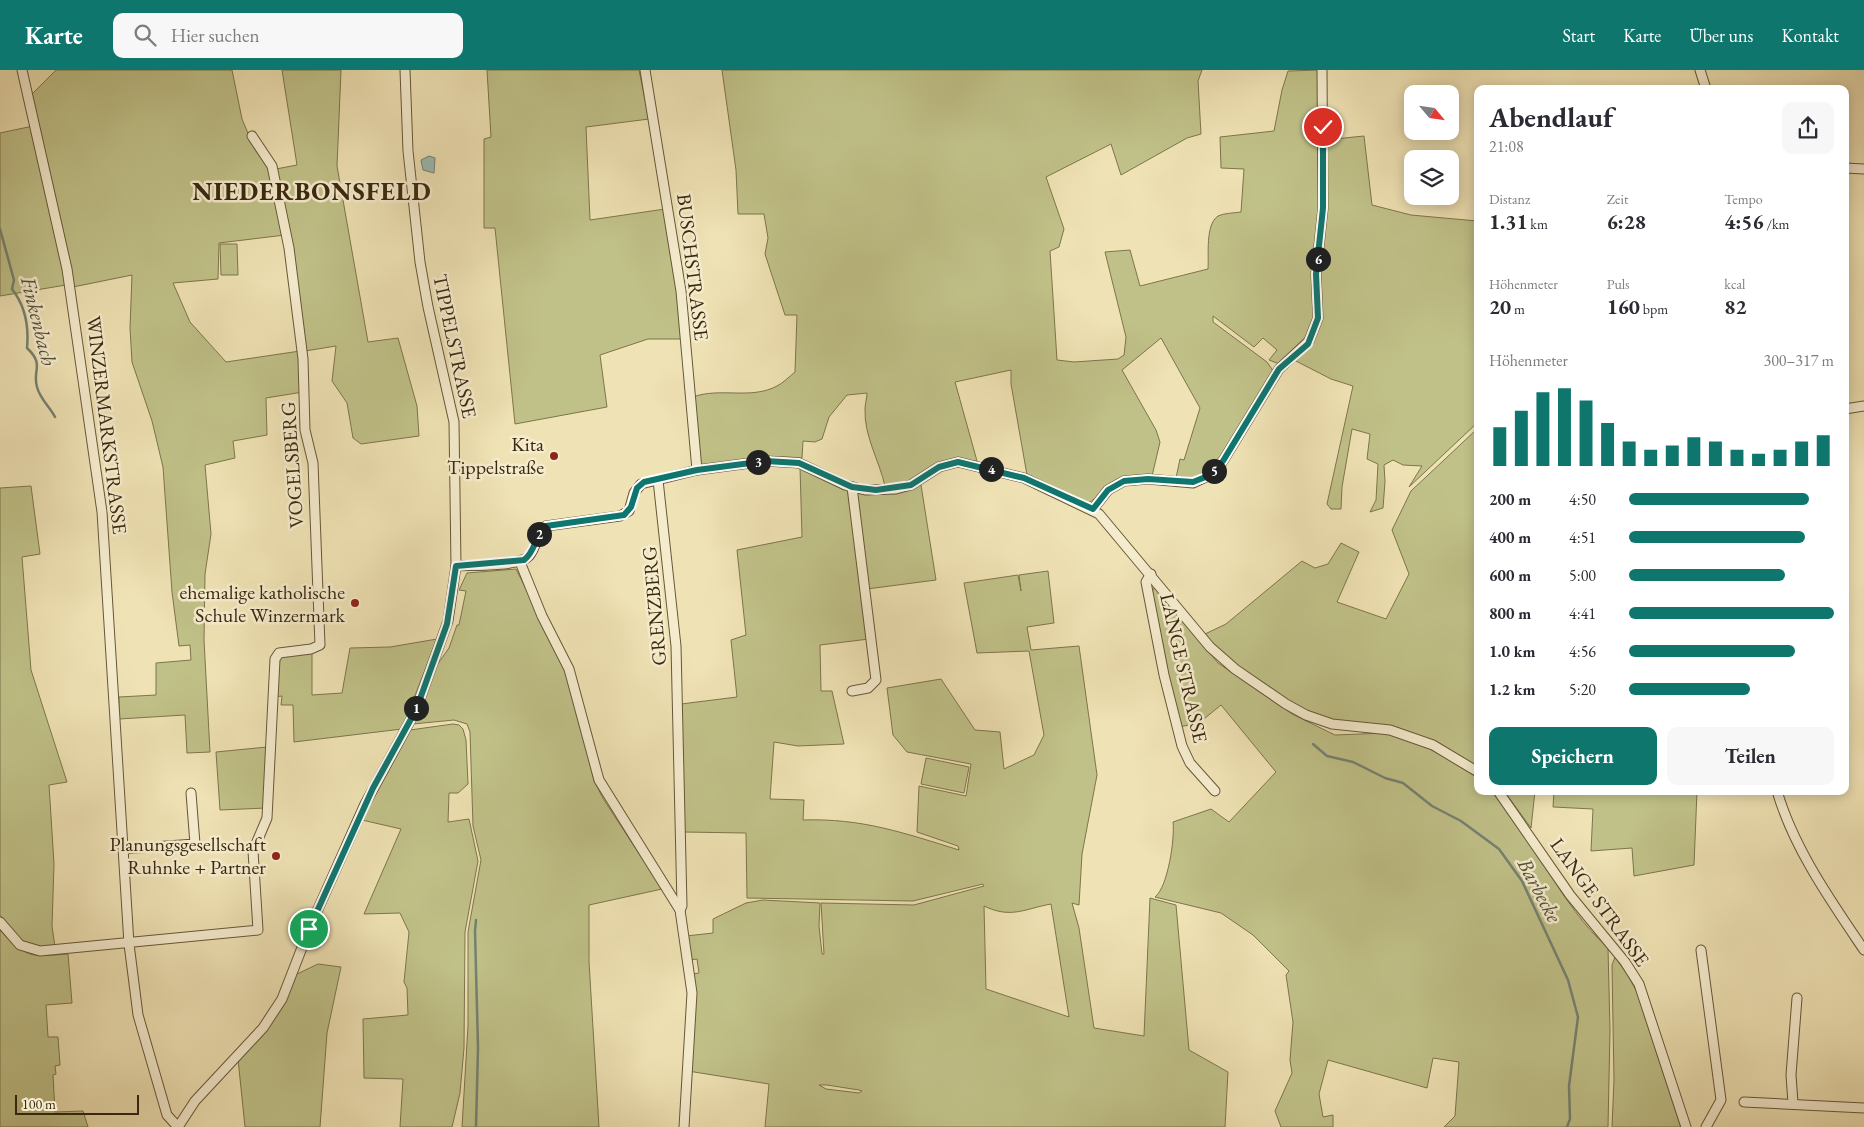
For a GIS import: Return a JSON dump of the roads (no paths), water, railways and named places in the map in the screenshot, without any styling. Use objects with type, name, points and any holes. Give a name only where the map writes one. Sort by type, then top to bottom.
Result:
[{"type":"street","name":"WINZERMARKSTRASSE","points":[[22,70],[68,269],[101,503],[129,944],[138,1015],[167,1115],[178,1127]]},
{"type":"street","name":"TIPPELSTRASSE","points":[[178,1127],[195,1101],[262,1028],[282,999],[310,927],[365,804],[416,710],[447,624],[456,566],[454,422],[428,307],[420,262],[408,151],[405,70]]},
{"type":"street","name":"BUSCHSTRASSE","points":[[645,70],[681,291],[697,470]]},
{"type":"street","points":[[1093,509],[1108,490],[1124,481],[1148,479],[1193,482],[1208,476],[1223,461],[1279,369],[1309,341],[1318,318],[1316,274],[1323,208],[1322,70]]},
{"type":"street","points":[[1700,70],[1705,85]]},
{"type":"street","name":"VOGELSBERG","points":[[129,944],[258,930],[253,851],[267,818],[275,659],[279,653],[311,649],[320,645],[313,463],[305,430],[303,359],[289,248],[272,166],[252,136]]},
{"type":"street","points":[[1849,168],[1864,169]]},
{"type":"street","points":[[1849,408],[1864,406]]},
{"type":"street","name":"LANGE STRASSE","points":[[658,480],[697,470],[766,461],[790,462],[807,466],[852,487],[876,490],[903,488],[917,482],[939,467],[958,462],[1024,478],[1093,509],[1220,657],[1286,704],[1306,716],[1332,724],[1390,730],[1433,745],[1474,770]]},
{"type":"street","points":[[456,566],[520,562],[531,554],[540,533],[546,526],[624,515],[631,507],[634,494],[639,486],[658,480]]},
{"type":"street","name":"GRENZBERG","points":[[658,480],[676,646],[682,906],[680,910]]},
{"type":"street","points":[[852,487],[876,680],[868,688],[852,691]]},
{"type":"street","name":"GRENZBERG","points":[[520,562],[542,616],[566,663],[599,780],[680,910],[692,993],[684,1127]]},
{"type":"street","name":"LANGE STRASSE","points":[[1150,574],[1146,582],[1164,675],[1182,746],[1190,763],[1215,791]]},
{"type":"street","points":[[124,849],[194,844],[191,793]]},
{"type":"street","name":"LANGE STRASSE","points":[[1501,795],[1570,895],[1626,962],[1639,984],[1686,1127]]},
{"type":"street","points":[[1778,795],[1783,811],[1824,890],[1864,950]]},
{"type":"street","points":[[0,922],[17,943],[32,950],[49,952],[129,944]]},
{"type":"street","points":[[1701,950],[1721,1100],[1706,1127]]},
{"type":"street","points":[[1793,1103],[1791,1075],[1797,998]]},
{"type":"street","points":[[1744,1102],[1864,1108]]},
{"type":"water","points":[[429,156],[435,158],[434,173],[423,170],[421,160]]},
{"type":"waterway","name":"Finkenbach","points":[[0,229],[14,280],[12,289],[21,303],[26,317],[27,348],[37,363],[37,387],[40,395],[55,417]]},
{"type":"waterway","name":"Barbecke","points":[[1313,744],[1327,756],[1353,762],[1385,778],[1403,783],[1432,806],[1461,821],[1499,849],[1522,881],[1568,980],[1578,1017],[1569,1086],[1570,1119],[1567,1127]]},
{"type":"waterway","points":[[476,920],[478,1048],[476,1127]]},
{"type":"place","name":"Kita Tippelstraße","points":[[554,456]]},
{"type":"place","name":"ehemalige katholische Schule Winzermark","points":[[355,603]]},
{"type":"place","name":"Planungsgesellschaft Ruhnke + Partner","points":[[276,856]]},
{"type":"district","name":"NIEDERBONSFELD","points":[[312,191]]}]
